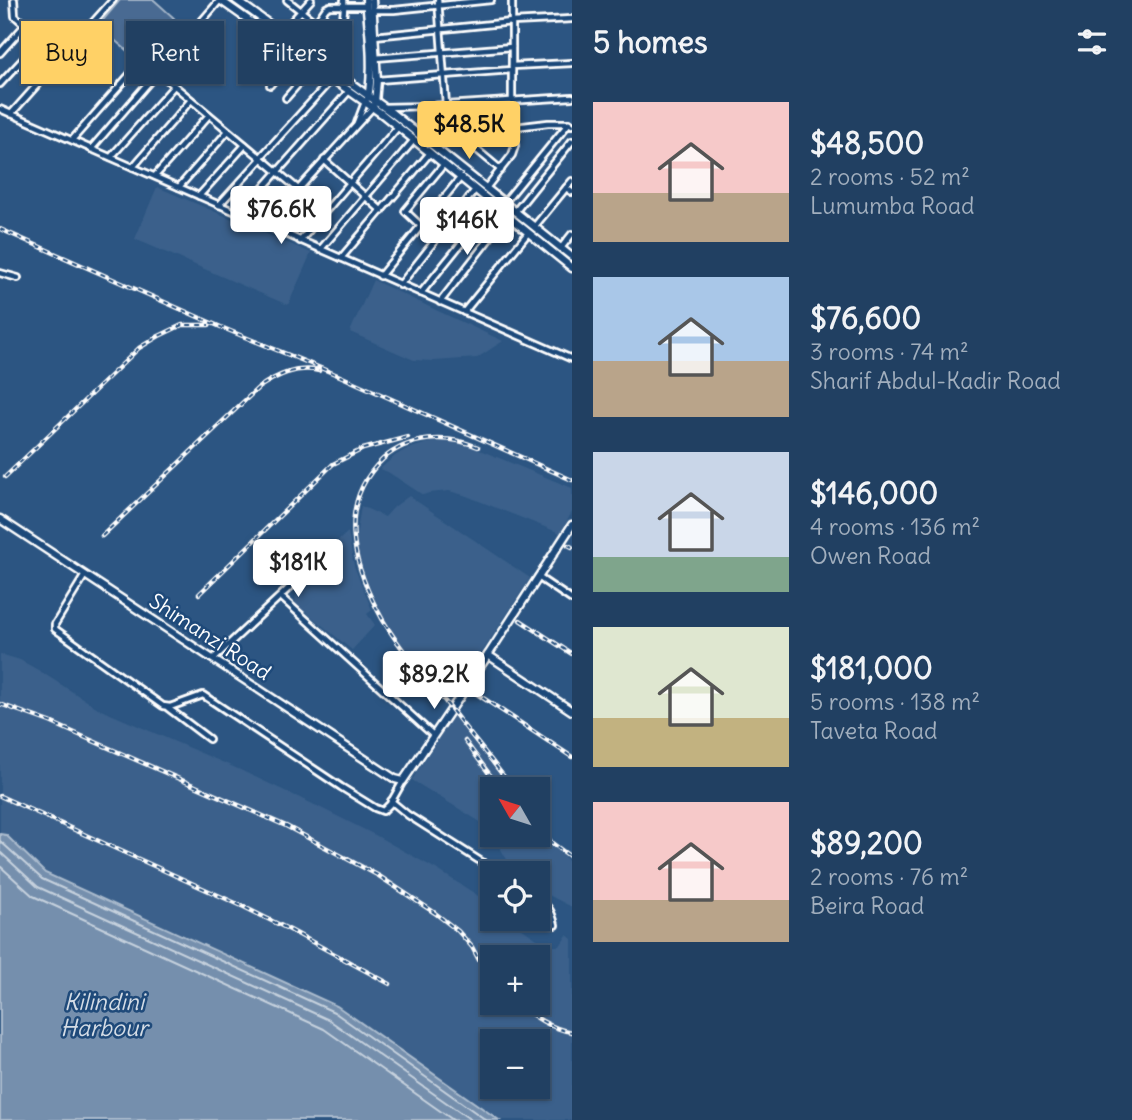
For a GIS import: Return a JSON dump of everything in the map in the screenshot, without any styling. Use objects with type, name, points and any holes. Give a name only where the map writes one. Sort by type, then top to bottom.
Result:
[{"type":"main road","points":[[220,0],[250,21]]},
{"type":"main road","points":[[236,0],[265,21]]},
{"type":"main road","points":[[367,99],[370,50],[368,5],[372,0]]},
{"type":"main road","points":[[368,5],[374,36],[377,80],[374,104]]},
{"type":"main road","points":[[339,84],[367,99]]},
{"type":"main road","points":[[350,84],[398,127],[572,268]]},
{"type":"main road","points":[[374,104],[384,107],[572,257]]},
{"type":"main road","points":[[546,247],[551,240]]},
{"type":"main road","name":"Shimanzi Road","points":[[0,519],[395,779],[403,781]]},
{"type":"main road","points":[[403,781],[572,525]]},
{"type":"main road","points":[[488,655],[572,711]]},
{"type":"street","points":[[14,0],[15,16],[21,21]]},
{"type":"street","points":[[202,21],[220,0]]},
{"type":"street","points":[[288,0],[314,21]]},
{"type":"street","points":[[292,21],[311,0]]},
{"type":"street","points":[[317,21],[330,3],[368,5],[394,10],[438,2],[491,0]]},
{"type":"street","points":[[486,188],[512,155],[515,146],[512,0]]},
{"type":"street","points":[[94,21],[111,1]]},
{"type":"street","points":[[438,2],[446,106]]},
{"type":"street","points":[[343,21],[344,3]]},
{"type":"street","points":[[374,36],[440,28],[572,19]]},
{"type":"street","points":[[0,53],[21,29]]},
{"type":"street","points":[[375,58],[512,47]]},
{"type":"street","points":[[0,84],[21,61]]},
{"type":"street","points":[[377,80],[572,63]]},
{"type":"street","points":[[72,140],[126,79]]},
{"type":"street","points":[[11,114],[38,84]]},
{"type":"street","points":[[91,149],[148,84]]},
{"type":"street","points":[[172,84],[298,189]]},
{"type":"street","points":[[286,98],[298,84]]},
{"type":"street","points":[[219,205],[328,84]]},
{"type":"street","points":[[111,157],[174,86]]},
{"type":"street","points":[[240,214],[349,91]]},
{"type":"street","points":[[384,107],[446,106],[572,97]]},
{"type":"street","points":[[356,124],[367,99]]},
{"type":"street","points":[[133,167],[191,100]]},
{"type":"street","points":[[266,225],[374,104]]},
{"type":"street","points":[[431,106],[440,120],[460,131],[548,123],[570,124]]},
{"type":"street","points":[[0,109],[572,359]]},
{"type":"street","points":[[155,176],[209,115]]},
{"type":"street","points":[[504,203],[570,124]]},
{"type":"street","points":[[300,241],[398,127]]},
{"type":"street","points":[[179,187],[228,131]]},
{"type":"street","points":[[460,131],[463,138],[500,170]]},
{"type":"street","points":[[320,250],[414,140]]},
{"type":"street","points":[[515,212],[572,141]]},
{"type":"street","points":[[199,196],[245,145]]},
{"type":"street","points":[[341,258],[430,153]]},
{"type":"street","points":[[324,160],[382,211]]},
{"type":"street","points":[[421,226],[405,211],[444,164]]},
{"type":"street","points":[[380,276],[461,177]]},
{"type":"street","points":[[534,227],[572,181]]},
{"type":"street","points":[[566,188],[572,192]]},
{"type":"street","points":[[400,285],[475,190]]},
{"type":"street","points":[[421,293],[493,204]]},
{"type":"street","points":[[440,302],[507,216]]},
{"type":"street","points":[[464,312],[528,233]]},
{"type":"street","points":[[561,248],[572,234]]},
{"type":"street","points":[[0,273],[18,278]]},
{"type":"street","points":[[314,550],[326,556],[328,565],[325,573],[313,578],[305,573],[301,565],[303,557],[310,551],[314,550]]},
{"type":"street","points":[[213,659],[305,573]]},
{"type":"street","points":[[85,575],[55,624],[55,629],[168,707],[209,739]]},
{"type":"street","points":[[538,577],[572,600]]},
{"type":"street","points":[[281,597],[434,736]]},
{"type":"street","points":[[168,707],[202,695],[383,811],[403,781]]},
{"type":"street","points":[[391,801],[408,815],[480,861]]},
{"type":"street","points":[[550,909],[555,925]]},
{"type":"shaded area","points":[[120,0],[154,0],[174,18],[171,21],[126,21],[126,50],[112,38],[112,21],[102,21]]},
{"type":"shaded area","points":[[157,187],[311,253],[288,305],[135,239]]},
{"type":"shaded area","points":[[373,280],[503,341],[477,358],[414,360],[350,332]]},
{"type":"shaded area","points":[[430,442],[460,442],[572,488],[572,512],[560,533],[464,495],[449,491],[423,495],[380,469],[405,450]]},
{"type":"shaded area","points":[[409,496],[530,578],[447,706],[392,634],[366,579],[355,544],[361,506],[385,517]]},
{"type":"shaded area","points":[[348,532],[354,566],[372,610],[367,614],[375,625],[352,650],[295,603],[296,593],[308,579],[310,566]]},
{"type":"shaded area","points":[[0,654],[20,660],[101,710],[319,807],[436,869],[480,897],[480,931],[525,931],[546,945],[480,945],[480,1015],[550,1015],[550,946],[560,946],[567,935],[572,939],[572,1120],[493,1120],[42,873],[0,837]]},
{"type":"shaded area","points":[[453,716],[501,777],[480,777],[480,822],[412,780]]},
{"type":"shaded area","points":[[550,841],[572,865],[572,907],[550,896],[550,861],[508,861],[499,847],[550,847]]},
{"type":"water","name":"Kilindini Harbour","points":[[0,834],[6,835],[45,873],[337,1006],[499,1120],[0,1120]]},
{"type":"railway","points":[[0,229],[572,480]]},
{"type":"railway","points":[[5,477],[139,348],[182,325],[209,325]]},
{"type":"railway","points":[[102,536],[258,388],[287,373],[319,371]]},
{"type":"railway","points":[[199,594],[333,464],[363,449],[408,437]]},
{"type":"railway","points":[[478,447],[441,439],[416,442],[393,451],[369,476],[359,494],[354,513],[354,533],[361,573],[385,624],[504,777]]},
{"type":"railway","points":[[568,545],[572,547]]},
{"type":"railway","points":[[520,620],[572,654]]},
{"type":"railway","points":[[474,692],[572,757]]},
{"type":"railway","points":[[0,704],[50,722],[286,826],[379,876],[435,913],[458,931],[472,947],[480,962]]},
{"type":"railway","points":[[465,741],[492,777]]},
{"type":"railway","points":[[0,796],[242,906],[390,984]]},
{"type":"railway","points":[[550,840],[572,858]]},
{"type":"railway","points":[[533,1015],[550,1025],[572,1032]]}]
